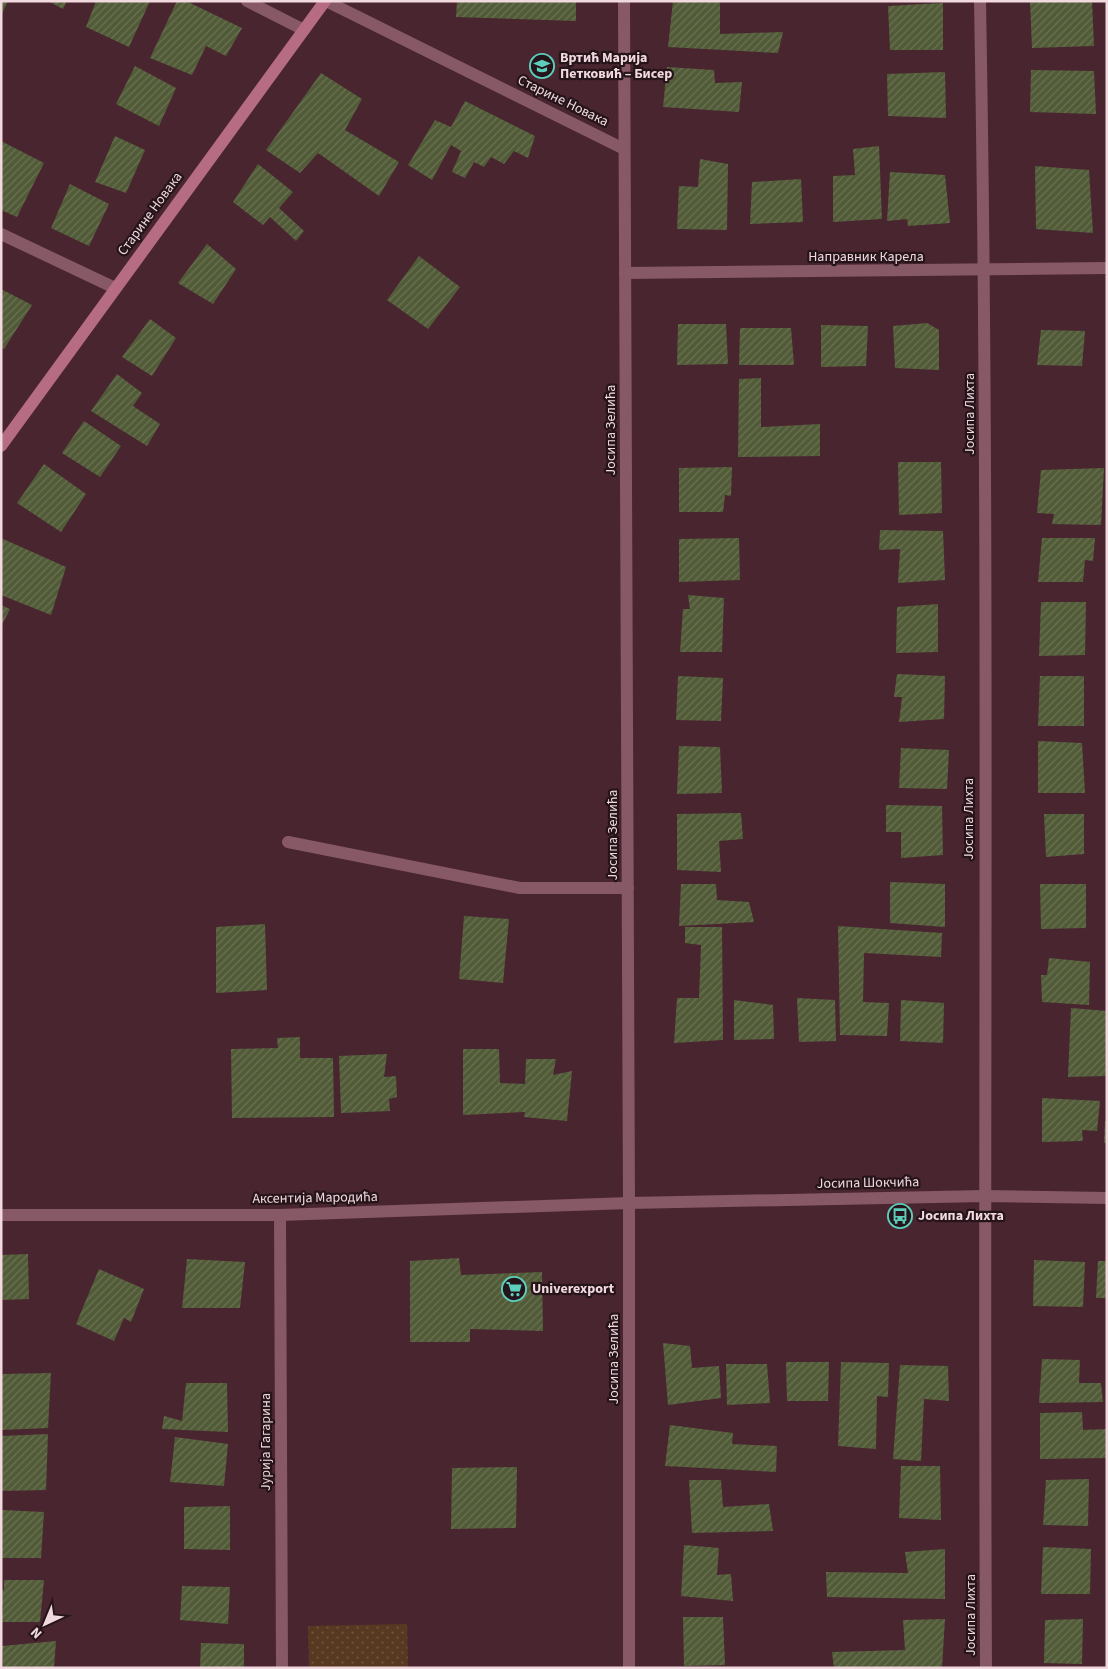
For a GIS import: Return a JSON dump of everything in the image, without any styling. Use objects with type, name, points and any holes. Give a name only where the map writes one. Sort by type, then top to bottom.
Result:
[{"type":"street","points":[[247,1],[304,30]]},
{"type":"street","name":"Старине Новака","points":[[1,446],[325,1],[624,149]]},
{"type":"street","name":"Јосипа Зелића","points":[[624,1],[629,1668]]},
{"type":"street","name":"Јосипа Лихта","points":[[980,1],[985,271],[984,1196],[986,1668]]},
{"type":"street","points":[[1,234],[115,288]]},
{"type":"street","name":"Направник Карела","points":[[625,274],[1107,268]]},
{"type":"street","points":[[288,842],[520,888],[628,888]]},
{"type":"street","name":"Јосипа Шокчића","points":[[629,1203],[984,1196],[1107,1198]]},
{"type":"street","name":"Аксентија Мародића","points":[[1,1215],[280,1215],[629,1203]]},
{"type":"street","name":"Јурија Гагарина","points":[[280,1215],[282,1668]]},
{"type":"shaded area","points":[[407,1624],[408,1668],[309,1668],[308,1626]]},
{"type":"building","points":[[1,1],[8,1],[1,16]]},
{"type":"building","points":[[48,1],[67,1],[63,9]]},
{"type":"building","points":[[96,1],[150,1],[129,47],[86,27]]},
{"type":"building","points":[[177,1],[186,1],[242,28],[226,56],[206,46],[192,75],[150,58]]},
{"type":"building","points":[[457,1],[576,1],[576,21],[456,17]]},
{"type":"building","points":[[673,1],[720,2],[720,34],[783,32],[778,53],[668,47]]},
{"type":"building","points":[[1030,1],[1092,1],[1094,46],[1032,48]]},
{"type":"building","points":[[943,3],[943,50],[890,50],[888,6]]},
{"type":"building","points":[[135,66],[176,88],[159,126],[116,104]]},
{"type":"building","points":[[667,67],[714,70],[715,83],[742,82],[739,112],[663,107]]},
{"type":"building","points":[[1031,70],[1094,71],[1096,114],[1030,112]]},
{"type":"building","points":[[945,72],[946,118],[888,116],[887,74]]},
{"type":"building","points":[[321,73],[362,99],[345,130],[399,162],[379,196],[318,153],[300,173],[266,150]]},
{"type":"building","points":[[465,101],[535,136],[528,158],[514,151],[504,164],[491,157],[484,167],[474,162],[465,178],[452,172],[461,151],[451,145],[432,180],[408,165],[435,120],[451,127]]},
{"type":"building","points":[[115,136],[145,150],[126,193],[95,182]]},
{"type":"building","points":[[1,141],[44,163],[17,217],[1,210]]},
{"type":"building","points":[[879,146],[882,219],[833,222],[833,176],[855,175],[853,149]]},
{"type":"building","points":[[700,159],[728,164],[727,230],[677,229],[679,186],[698,187]]},
{"type":"building","points":[[258,164],[293,192],[279,208],[304,231],[296,241],[270,217],[263,225],[233,202]]},
{"type":"building","points":[[1035,166],[1089,170],[1093,233],[1036,229]]},
{"type":"building","points":[[890,172],[945,175],[950,223],[908,226],[907,219],[887,221]]},
{"type":"building","points":[[801,179],[803,222],[750,224],[752,182]]},
{"type":"building","points":[[70,184],[109,204],[89,246],[51,228]]},
{"type":"building","points":[[207,244],[236,269],[213,304],[178,283]]},
{"type":"building","points":[[419,256],[460,287],[428,329],[387,300]]},
{"type":"building","points":[[1,289],[32,305],[4,349],[1,347]]},
{"type":"building","points":[[150,319],[176,338],[152,376],[122,357]]},
{"type":"building","points":[[927,323],[939,330],[939,370],[895,368],[893,326]]},
{"type":"building","points":[[678,324],[726,324],[728,364],[677,365]]},
{"type":"building","points":[[821,325],[868,326],[866,366],[821,367]]},
{"type":"building","points":[[740,328],[791,328],[794,365],[739,365]]},
{"type":"building","points":[[1041,330],[1085,331],[1082,366],[1037,365]]},
{"type":"building","points":[[117,374],[142,393],[133,406],[160,424],[147,446],[91,411]]},
{"type":"building","points":[[761,378],[761,427],[820,424],[820,456],[738,457],[739,379]]},
{"type":"building","points":[[84,421],[121,446],[100,477],[62,453]]},
{"type":"building","points":[[898,462],[941,462],[942,513],[899,515]]},
{"type":"building","points":[[44,464],[86,494],[61,532],[17,503]]},
{"type":"building","points":[[732,467],[731,496],[725,495],[723,512],[679,512],[679,468]]},
{"type":"building","points":[[1104,468],[1101,525],[1052,524],[1054,514],[1037,513],[1041,470]]},
{"type":"building","points":[[880,530],[943,531],[945,580],[898,583],[900,549],[879,550]]},
{"type":"building","points":[[1,538],[66,567],[51,615],[1,595]]},
{"type":"building","points":[[739,538],[740,580],[679,582],[679,539]]},
{"type":"building","points":[[1042,538],[1095,538],[1093,561],[1085,560],[1083,582],[1038,582]]},
{"type":"building","points":[[688,595],[724,598],[722,652],[680,652],[683,609],[690,609]]},
{"type":"building","points":[[1041,602],[1086,602],[1085,655],[1039,656]]},
{"type":"building","points":[[938,604],[938,652],[896,653],[897,607]]},
{"type":"building","points":[[1,605],[10,609],[1,627]]},
{"type":"building","points":[[897,674],[945,676],[944,719],[899,722],[902,697],[894,697]]},
{"type":"building","points":[[678,676],[723,678],[721,721],[676,720]]},
{"type":"building","points":[[1040,676],[1084,676],[1084,726],[1038,726]]},
{"type":"building","points":[[1038,741],[1082,743],[1085,793],[1038,793]]},
{"type":"building","points":[[679,746],[720,747],[722,793],[677,794]]},
{"type":"building","points":[[901,748],[949,750],[947,789],[899,788]]},
{"type":"building","points":[[886,805],[942,806],[943,855],[901,858],[901,832],[886,832]]},
{"type":"building","points":[[741,813],[743,839],[719,841],[721,872],[677,870],[677,814]]},
{"type":"building","points":[[1044,814],[1084,814],[1084,854],[1046,857]]},
{"type":"building","points":[[890,882],[945,884],[945,927],[890,923]]},
{"type":"building","points":[[681,884],[716,884],[717,900],[749,902],[754,922],[679,926]]},
{"type":"building","points":[[1040,884],[1086,884],[1086,928],[1041,929]]},
{"type":"building","points":[[464,916],[509,919],[503,983],[459,979]]},
{"type":"building","points":[[265,924],[267,990],[216,993],[216,927]]},
{"type":"building","points":[[838,926],[942,933],[941,957],[864,953],[863,1002],[889,1003],[887,1036],[840,1035]]},
{"type":"building","points":[[685,927],[722,927],[723,1040],[674,1043],[677,998],[699,998],[701,945],[685,943]]},
{"type":"building","points":[[1049,958],[1090,962],[1089,1005],[1042,1002],[1041,975],[1047,975]]},
{"type":"building","points":[[797,998],[835,1000],[836,1041],[799,1042]]},
{"type":"building","points":[[734,1000],[773,1005],[774,1039],[734,1040]]},
{"type":"building","points":[[901,1000],[944,1003],[943,1043],[900,1041]]},
{"type":"building","points":[[1071,1008],[1107,1011],[1107,1076],[1068,1077]]},
{"type":"building","points":[[300,1037],[300,1058],[333,1058],[334,1117],[232,1118],[231,1049],[278,1048],[277,1038]]},
{"type":"building","points":[[463,1049],[499,1049],[500,1083],[525,1084],[526,1059],[556,1059],[553,1075],[572,1071],[567,1121],[524,1117],[525,1112],[463,1115]]},
{"type":"building","points":[[387,1054],[384,1077],[396,1076],[397,1097],[389,1099],[390,1111],[341,1113],[339,1056]]},
{"type":"building","points":[[1042,1098],[1100,1101],[1097,1131],[1082,1130],[1083,1141],[1042,1142]]},
{"type":"building","points":[[1105,1121],[1107,1121],[1107,1143],[1104,1143]]},
{"type":"building","points":[[28,1254],[29,1299],[1,1300],[1,1255]]},
{"type":"building","points":[[459,1258],[461,1275],[542,1272],[543,1331],[470,1329],[470,1342],[410,1342],[410,1261]]},
{"type":"building","points":[[187,1259],[245,1262],[240,1308],[182,1308]]},
{"type":"building","points":[[1034,1260],[1085,1262],[1083,1307],[1033,1306]]},
{"type":"building","points":[[1098,1261],[1107,1261],[1107,1298],[1096,1298]]},
{"type":"building","points":[[99,1269],[144,1289],[131,1322],[124,1318],[114,1341],[76,1324]]},
{"type":"building","points":[[663,1343],[690,1346],[692,1368],[719,1366],[721,1398],[668,1405]]},
{"type":"building","points":[[1042,1359],[1080,1360],[1079,1383],[1101,1383],[1103,1402],[1039,1403]]},
{"type":"building","points":[[786,1362],[829,1362],[828,1401],[787,1401]]},
{"type":"building","points":[[841,1362],[889,1363],[888,1397],[877,1396],[876,1449],[838,1446]]},
{"type":"building","points":[[726,1364],[767,1364],[770,1403],[727,1405]]},
{"type":"building","points":[[900,1365],[948,1366],[949,1401],[924,1399],[921,1461],[893,1459]]},
{"type":"building","points":[[51,1373],[48,1428],[1,1430],[1,1374]]},
{"type":"building","points":[[186,1383],[227,1383],[228,1432],[162,1429],[164,1416],[182,1421]]},
{"type":"building","points":[[1082,1412],[1083,1430],[1107,1429],[1107,1458],[1040,1459],[1040,1413]]},
{"type":"building","points":[[670,1425],[733,1433],[732,1444],[777,1446],[776,1472],[665,1466]]},
{"type":"building","points":[[48,1434],[46,1490],[2,1491],[1,1436]]},
{"type":"building","points":[[175,1437],[228,1444],[224,1486],[170,1482]]},
{"type":"building","points":[[901,1466],[940,1466],[941,1520],[899,1518]]},
{"type":"building","points":[[517,1467],[516,1528],[451,1529],[452,1468]]},
{"type":"building","points":[[1089,1479],[1088,1526],[1043,1525],[1046,1480]]},
{"type":"building","points":[[689,1480],[721,1480],[723,1507],[769,1504],[773,1531],[692,1533]]},
{"type":"building","points":[[230,1506],[230,1550],[184,1549],[184,1507]]},
{"type":"building","points":[[2,1510],[44,1512],[41,1558],[1,1558]]},
{"type":"building","points":[[684,1545],[719,1548],[717,1575],[731,1574],[733,1601],[681,1596]]},
{"type":"building","points":[[1043,1547],[1091,1549],[1090,1594],[1041,1594]]},
{"type":"building","points":[[945,1549],[945,1599],[827,1597],[826,1572],[908,1573],[905,1552]]},
{"type":"building","points":[[4,1580],[44,1580],[40,1622],[1,1622],[3,1606],[1,1606],[1,1589],[4,1590]]},
{"type":"building","points":[[182,1586],[230,1587],[228,1624],[180,1620]]},
{"type":"building","points":[[683,1617],[723,1617],[725,1665],[684,1666]]},
{"type":"building","points":[[945,1619],[942,1668],[834,1668],[832,1652],[905,1650],[903,1620]]},
{"type":"building","points":[[1083,1619],[1082,1664],[1044,1663],[1045,1620]]},
{"type":"building","points":[[56,1641],[54,1668],[3,1668],[2,1646]]},
{"type":"building","points":[[201,1643],[244,1644],[244,1668],[200,1668]]},
{"type":"place","name":"Вртић Марија Петковић – Бисер","points":[[542,66]]},
{"type":"place","name":"Јосипа Лихта","points":[[900,1216]]},
{"type":"place","name":"Univerexport","points":[[514,1289]]}]
